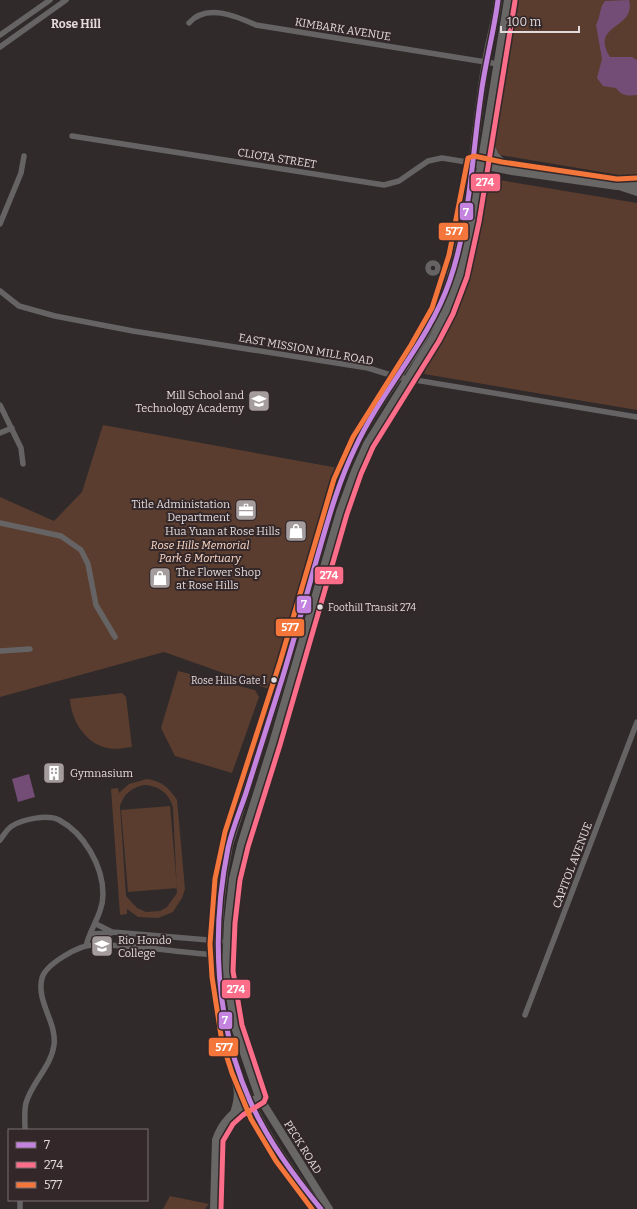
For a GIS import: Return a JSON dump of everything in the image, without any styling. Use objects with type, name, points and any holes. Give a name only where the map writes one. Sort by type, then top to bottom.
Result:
[{"type":"main road","points":[[340,512],[367,444],[433,338],[446,312],[456,274],[471,229],[486,62],[498,0]]},
{"type":"main road","points":[[234,1113],[239,1092],[226,1049],[229,1041],[221,1000],[216,954],[221,894],[229,844],[282,679],[334,498],[347,465],[368,422],[426,334],[456,274],[463,226],[477,164],[486,136],[508,0]]},
{"type":"main road","points":[[486,136],[495,156],[512,171]]},
{"type":"main road","points":[[477,164],[512,171],[617,186],[637,192]]},
{"type":"main road","points":[[617,186],[637,185]]},
{"type":"main road","points":[[340,512],[340,499],[350,471],[347,465]]},
{"type":"main road","name":"PECK ROAD","points":[[330,1209],[259,1096],[234,1020],[226,971],[228,922],[233,879],[241,845],[275,736],[340,512]]},
{"type":"main road","name":"PECK ROAD","points":[[229,1041],[250,1102],[274,1144],[321,1209]]},
{"type":"main road","points":[[214,1209],[216,1140],[224,1123],[234,1113],[259,1096]]},
{"type":"street","points":[[0,36],[50,0]]},
{"type":"street","points":[[0,47],[66,0]]},
{"type":"street","name":"KIMBARK AVENUE","points":[[189,23],[202,13],[219,13],[235,16],[256,25],[498,64]]},
{"type":"street","name":"CLIOTA STREET","points":[[72,136],[384,185],[399,181],[428,161],[442,158],[477,164]]},
{"type":"street","points":[[0,224],[21,173],[24,156]]},
{"type":"street","points":[[441,270],[456,274]]},
{"type":"street","name":"EAST MISSION MILL ROAD","points":[[0,291],[19,306],[55,316],[141,332],[368,368],[407,379],[637,417]]},
{"type":"street","points":[[0,404],[21,448],[23,464]]},
{"type":"street","points":[[0,433],[12,428]]},
{"type":"street","points":[[0,523],[61,536],[80,550],[88,564],[96,605],[116,637]]},
{"type":"street","points":[[0,651],[30,649]]},
{"type":"street","name":"CAPITOL AVENUE","points":[[525,1015],[637,722]]},
{"type":"street","points":[[0,840],[11,826],[25,820],[39,818],[58,819],[70,828],[90,852],[102,880],[103,895],[96,924],[86,946]]},
{"type":"street","points":[[96,924],[112,932]]},
{"type":"street","points":[[91,934],[112,932],[227,942]]},
{"type":"street","points":[[25,1129],[26,1102],[52,1054],[54,1045],[54,1035],[42,999],[40,988],[42,976],[49,966],[66,955],[93,944],[227,955]]},
{"type":"green space","points":[[514,0],[637,0],[637,178],[494,154],[498,94]]},
{"type":"green space","points":[[487,178],[637,203],[637,410],[424,374],[431,358],[453,323],[462,298],[475,247]]},
{"type":"green space","name":"Rose Hills Memorial Park & Mortuary","points":[[103,425],[338,468],[269,689],[164,652],[0,697],[0,497],[54,521],[82,492]]},
{"type":"green space","points":[[178,671],[255,690],[259,697],[232,773],[175,756],[161,728]]},
{"type":"green space","points":[[122,693],[126,697],[132,747],[120,749],[107,748],[92,741],[81,730],[73,715],[70,699]]},
{"type":"green space","points":[[147,779],[157,781],[168,789],[177,800],[185,889],[182,898],[173,912],[158,918],[138,917],[127,909],[127,914],[120,915],[111,789],[118,788],[119,793],[129,784]],"holes":[[[144,785],[149,785],[163,791],[169,798],[173,808],[177,893],[167,907],[160,911],[146,912],[137,908],[126,896],[120,806],[126,795],[132,790]]]},
{"type":"green space","points":[[170,806],[177,888],[128,892],[121,810]]},
{"type":"green space","points":[[170,1196],[209,1204],[205,1209],[163,1209]]},
{"type":"shaded area","points":[[629,0],[630,9],[621,22],[609,32],[605,38],[605,46],[610,57],[632,57],[637,60],[637,95],[625,95],[616,88],[603,86],[597,78],[602,59],[596,25],[602,6],[605,1]]},
{"type":"shaded area","points":[[29,774],[35,797],[18,802],[12,779]]},
{"type":"transit line","name":"7","points":[[321,1209],[291,1171],[273,1144],[257,1116],[238,1071],[229,1040],[223,1009],[220,977],[218,945],[219,912],[223,880],[228,848],[232,834],[292,646],[338,488],[366,426],[418,345],[441,303],[457,258],[470,189],[483,83],[498,0]]},
{"type":"transit line","name":"274","points":[[221,1209],[223,1141],[233,1124],[243,1115],[264,1102],[266,1097],[242,1025],[233,971],[235,923],[240,880],[248,847],[280,745],[347,514],[361,474],[373,447],[439,341],[453,314],[467,277],[479,222],[515,1]]},
{"type":"transit line","name":"577","points":[[312,1209],[276,1161],[251,1119],[232,1073],[222,1042],[212,977],[210,944],[215,879],[225,832],[280,662],[334,479],[353,437],[411,345],[432,308],[449,255],[468,158],[474,156],[502,162],[617,179],[637,178]]},
{"type":"place","name":"Mill School and Technology Academy","points":[[259,401]]},
{"type":"place","name":"Title Administation Department","points":[[246,510]]},
{"type":"place","name":"Hua Yuan at Rose Hills","points":[[296,531]]},
{"type":"place","name":"The Flower Shop at Rose Hills","points":[[160,578]]},
{"type":"place","name":"Foothill Transit 274","points":[[320,607]]},
{"type":"place","name":"Rose Hills Gate I","points":[[274,680]]},
{"type":"place","name":"Gymnasium","points":[[54,773]]},
{"type":"place","name":"Rio Hondo College","points":[[102,946]]},
{"type":"district","name":"Rose Hill","points":[[76,24]]}]
